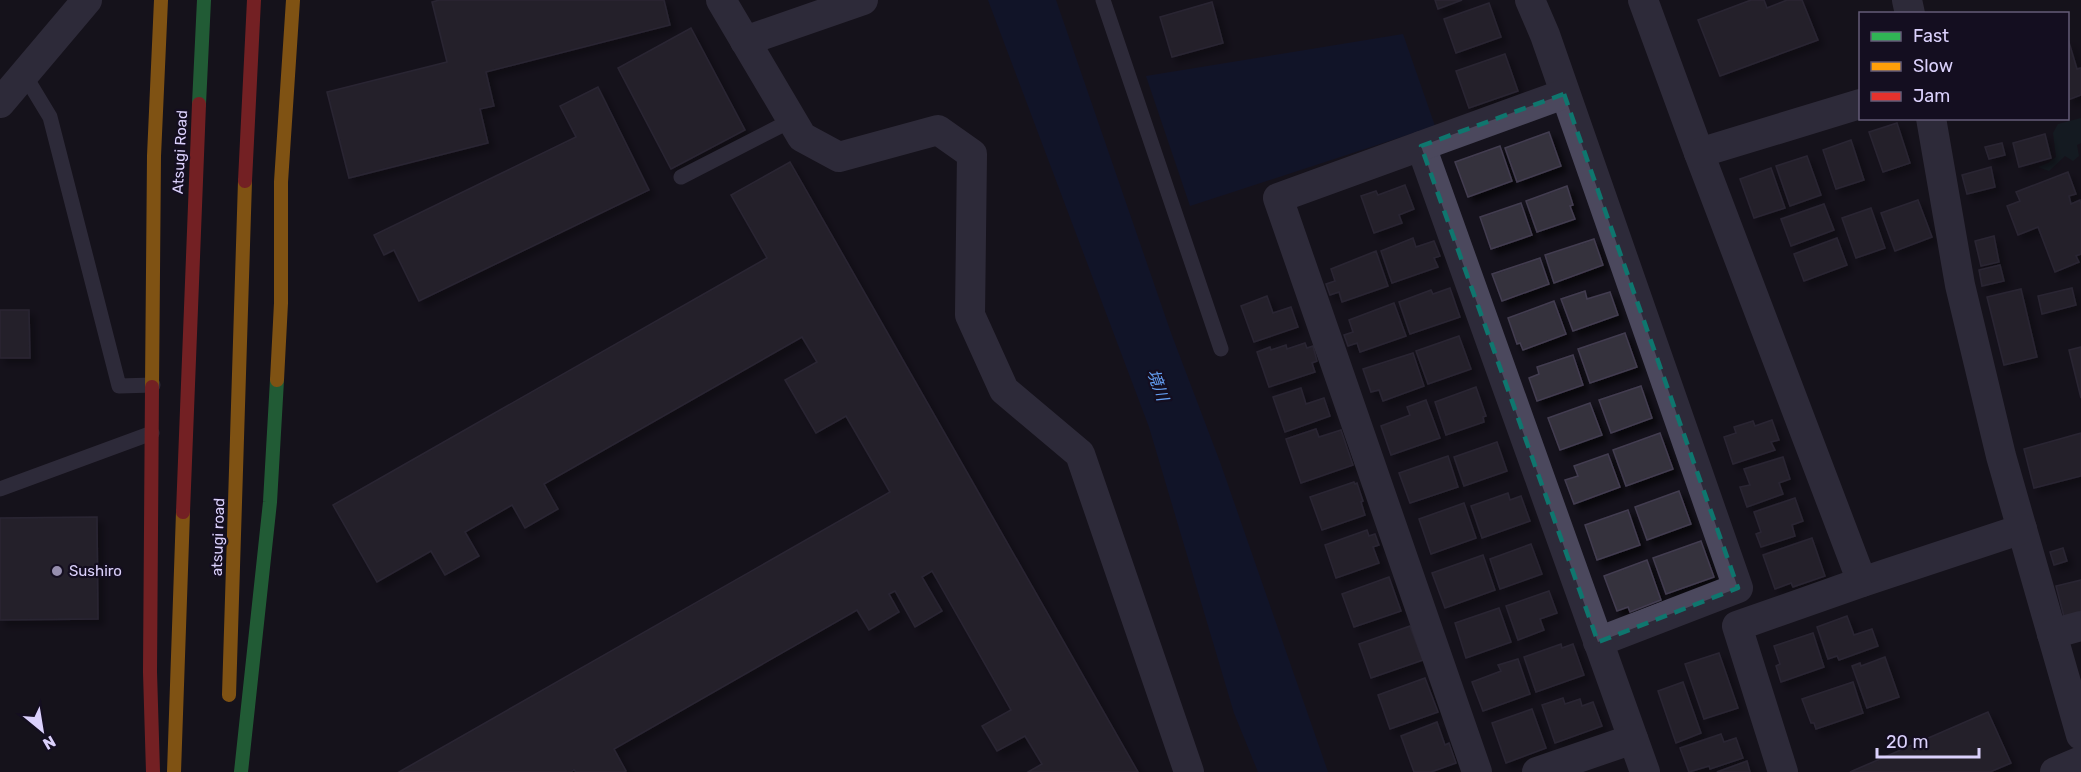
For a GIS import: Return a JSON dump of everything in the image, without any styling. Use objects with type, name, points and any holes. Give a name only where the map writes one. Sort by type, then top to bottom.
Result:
[{"type":"highway","points":[[153,772],[150,672],[154,156],[161,0]]},
{"type":"highway","name":"Atsugi Road","points":[[174,772],[195,174],[204,0]]},
{"type":"highway","name":"atsugi road","points":[[228,713],[242,304],[244,176],[254,0]]},
{"type":"highway","points":[[241,772],[270,502],[281,303],[281,182],[293,0]]},
{"type":"street","points":[[0,103],[87,0]]},
{"type":"street","points":[[721,0],[802,137],[839,156],[938,130],[972,154],[970,315],[1004,390],[1080,454],[1189,772]]},
{"type":"street","points":[[745,41],[863,0]]},
{"type":"street","points":[[1530,0],[1545,35],[1738,588],[1598,642]]},
{"type":"street","points":[[1643,0],[1862,582]]},
{"type":"street","points":[[1477,772],[1278,198],[1564,94]]},
{"type":"street","points":[[1699,153],[1859,104]]},
{"type":"street","points":[[1931,120],[1960,285],[2001,456],[2081,735]]},
{"type":"street","points":[[1421,146],[1645,772]]},
{"type":"street","points":[[1783,772],[1737,626],[2022,529]]},
{"type":"street","points":[[2052,634],[2081,626]]},
{"type":"street","points":[[1538,772],[1633,739]]},
{"type":"street","points":[[2055,772],[2081,761]]},
{"type":"lane","points":[[1103,0],[1221,349]]},
{"type":"lane","points":[[24,74],[50,117],[119,386],[153,385]]},
{"type":"lane","points":[[681,177],[792,120]]},
{"type":"lane","points":[[0,489],[152,433]]},
{"type":"highlighted area","points":[[1564,94],[1738,588],[1598,642],[1421,146]]},
{"type":"green space","points":[[2081,118],[2081,143],[2077,145],[2079,156],[2073,161],[2065,156],[2049,171],[2038,167],[2056,157],[2053,133],[2058,124]]},
{"type":"water","name":"境川","points":[[988,0],[1056,0],[1171,333],[1220,462],[1328,772],[1258,772],[1234,713],[1149,427]]},
{"type":"water","points":[[1403,34],[1435,126],[1190,206],[1146,76]]},
{"type":"building","points":[[439,0],[664,0],[670,25],[486,72],[494,106],[480,109],[488,143],[349,178],[327,92],[447,62],[432,2]]},
{"type":"building","points":[[1435,0],[1462,0],[1438,9]]},
{"type":"building","points":[[1751,0],[1764,0],[1767,8],[1787,0],[1802,0],[1818,40],[1720,76],[1698,20]]},
{"type":"building","points":[[1212,2],[1223,43],[1172,57],[1160,17]]},
{"type":"building","points":[[1489,3],[1501,37],[1456,53],[1444,19]]},
{"type":"building","points":[[691,28],[745,130],[671,169],[618,68]]},
{"type":"building","points":[[2069,42],[2077,69],[2081,68],[2081,95],[2069,100]]},
{"type":"building","points":[[1505,54],[1518,91],[1469,108],[1456,71]]},
{"type":"building","points":[[598,87],[649,190],[419,301],[394,250],[384,255],[374,235],[576,137],[560,106]]},
{"type":"building","points":[[1897,123],[1910,163],[1883,172],[1869,132]]},
{"type":"building","points":[[1549,132],[1561,166],[1517,182],[1505,148]]},
{"type":"building","points":[[2045,134],[2051,158],[2019,167],[2013,143]]},
{"type":"building","points":[[1851,140],[1864,180],[1836,189],[1823,150]]},
{"type":"building","points":[[2002,143],[2005,155],[1989,159],[1985,147]]},
{"type":"building","points":[[1500,146],[1512,181],[1468,197],[1455,162]]},
{"type":"building","points":[[1807,156],[1821,195],[1790,206],[1776,166]]},
{"type":"building","points":[[790,162],[1138,772],[1028,772],[1042,764],[1025,736],[997,751],[982,726],[1011,710],[932,571],[922,577],[942,611],[915,627],[895,591],[889,594],[899,612],[869,630],[857,610],[614,749],[626,771],[624,772],[576,772],[574,770],[571,772],[399,772],[890,492],[846,416],[816,433],[785,380],[817,362],[802,337],[544,484],[558,509],[525,528],[512,505],[465,532],[479,556],[445,575],[431,551],[377,582],[333,505],[767,258],[731,195]]},
{"type":"building","points":[[1991,167],[1995,187],[1967,194],[1962,175]]},
{"type":"building","points":[[1771,168],[1785,208],[1754,218],[1740,179]]},
{"type":"building","points":[[2068,172],[2076,194],[2069,196],[2071,204],[2080,200],[2081,204],[2081,254],[2076,256],[2079,262],[2055,272],[2038,227],[2018,235],[2007,206],[2020,201],[2016,192]]},
{"type":"building","points":[[1405,185],[1414,209],[1399,215],[1402,223],[1374,233],[1361,196],[1376,191],[1378,195]]},
{"type":"building","points":[[1567,186],[1575,219],[1537,232],[1526,201]]},
{"type":"building","points":[[1918,200],[1932,237],[1895,251],[1881,213]]},
{"type":"building","points":[[1521,203],[1532,235],[1491,249],[1480,217]]},
{"type":"building","points":[[1824,204],[1834,230],[1791,246],[1781,219]]},
{"type":"building","points":[[1871,208],[1885,248],[1856,258],[1842,218]]},
{"type":"building","points":[[1994,236],[1999,262],[1981,266],[1975,241]]},
{"type":"building","points":[[1413,238],[1416,247],[1434,241],[1440,256],[1434,258],[1438,267],[1392,283],[1381,251]]},
{"type":"building","points":[[1837,238],[1847,265],[1804,281],[1794,254]]},
{"type":"building","points":[[1594,239],[1603,265],[1554,283],[1545,255]]},
{"type":"building","points":[[1376,251],[1388,286],[1342,302],[1339,292],[1330,295],[1326,284],[1335,281],[1331,269]]},
{"type":"building","points":[[1540,258],[1549,284],[1502,301],[1492,274]]},
{"type":"building","points":[[2000,265],[2004,281],[1982,286],[1979,270]]},
{"type":"building","points":[[1450,288],[1460,317],[1410,334],[1399,302],[1431,290],[1433,294]]},
{"type":"building","points":[[2072,288],[2076,305],[2042,314],[2038,296]]},
{"type":"building","points":[[2021,289],[2037,357],[2004,365],[1987,297]]},
{"type":"building","points":[[1585,291],[1587,299],[1610,292],[1618,315],[1573,331],[1561,299]]},
{"type":"building","points":[[1267,296],[1273,313],[1291,307],[1298,327],[1254,342],[1241,306]]},
{"type":"building","points":[[1554,301],[1566,334],[1523,350],[1520,343],[1517,344],[1508,318]]},
{"type":"building","points":[[1394,303],[1406,336],[1360,352],[1357,343],[1348,346],[1344,335],[1353,332],[1349,320]]},
{"type":"building","points":[[0,310],[29,310],[30,358],[0,358]]},
{"type":"building","points":[[1625,333],[1637,367],[1590,383],[1578,349]]},
{"type":"building","points":[[1459,336],[1471,369],[1428,384],[1416,351]]},
{"type":"building","points":[[1305,343],[1307,348],[1313,346],[1317,361],[1312,363],[1315,372],[1269,387],[1257,352],[1270,347],[1271,350],[1286,345],[1287,349]]},
{"type":"building","points":[[2081,347],[2081,398],[2069,350]]},
{"type":"building","points":[[1413,353],[1424,386],[1383,401],[1379,390],[1371,392],[1363,369]]},
{"type":"building","points":[[1573,355],[1583,385],[1537,401],[1529,378],[1539,374],[1537,367]]},
{"type":"building","points":[[1641,386],[1652,418],[1611,433],[1599,400]]},
{"type":"building","points":[[1476,387],[1486,416],[1483,417],[1484,422],[1446,435],[1435,402]]},
{"type":"building","points":[[1301,388],[1306,404],[1324,398],[1330,416],[1285,432],[1273,397]]},
{"type":"building","points":[[1426,400],[1440,438],[1391,455],[1381,426],[1410,415],[1407,407]]},
{"type":"building","points":[[1590,403],[1602,435],[1560,450],[1548,418]]},
{"type":"building","points":[[1772,420],[1779,440],[1771,442],[1775,450],[1733,464],[1724,437],[1736,433],[1734,427],[1753,421],[1755,426]]},
{"type":"building","points":[[1316,429],[1319,437],[1341,430],[1353,465],[1301,483],[1286,439]]},
{"type":"building","points":[[1660,433],[1673,469],[1626,486],[1613,450]]},
{"type":"building","points":[[2081,433],[2081,476],[2034,488],[2024,449]]},
{"type":"building","points":[[1497,442],[1507,471],[1464,486],[1454,457]]},
{"type":"building","points":[[1608,454],[1620,487],[1574,504],[1565,480],[1578,476],[1574,466]]},
{"type":"building","points":[[1448,456],[1458,487],[1410,503],[1399,473]]},
{"type":"building","points":[[1783,457],[1790,479],[1779,483],[1783,494],[1747,507],[1740,487],[1750,485],[1744,469]]},
{"type":"building","points":[[1354,482],[1357,483],[1363,501],[1361,502],[1365,515],[1322,530],[1310,497]]},
{"type":"building","points":[[1679,491],[1691,524],[1647,540],[1635,507]]},
{"type":"building","points":[[1508,493],[1510,500],[1521,496],[1530,521],[1482,538],[1471,506]]},
{"type":"building","points":[[1795,498],[1803,521],[1792,525],[1795,536],[1761,547],[1756,534],[1761,532],[1754,512]]},
{"type":"building","points":[[1464,503],[1476,538],[1431,554],[1419,519]]},
{"type":"building","points":[[1628,510],[1640,545],[1597,560],[1585,525]]},
{"type":"building","points":[[97,517],[98,619],[0,620],[0,518]]},
{"type":"building","points":[[1367,530],[1369,536],[1375,534],[1379,545],[1373,547],[1379,563],[1336,578],[1325,545]]},
{"type":"building","points":[[1812,538],[1825,576],[1793,587],[1791,583],[1775,589],[1763,555]]},
{"type":"building","points":[[1701,541],[1714,577],[1666,594],[1653,558]]},
{"type":"building","points":[[1531,544],[1542,574],[1500,589],[1490,559]]},
{"type":"building","points":[[2063,548],[2067,561],[2054,565],[2050,552]]},
{"type":"building","points":[[1483,555],[1495,590],[1445,608],[1432,573]]},
{"type":"building","points":[[1647,560],[1661,600],[1630,612],[1628,607],[1617,611],[1604,576]]},
{"type":"building","points":[[1389,577],[1401,611],[1354,627],[1342,594]]},
{"type":"building","points":[[2081,580],[2081,613],[2064,617],[2056,586]]},
{"type":"building","points":[[1549,591],[1557,613],[1540,619],[1544,630],[1518,640],[1506,606]]},
{"type":"building","points":[[1499,608],[1511,642],[1466,658],[1455,623]]},
{"type":"building","points":[[1847,616],[1854,635],[1872,629],[1878,646],[1839,660],[1837,656],[1828,659],[1817,627]]},
{"type":"building","points":[[1410,626],[1423,660],[1371,678],[1359,644]]},
{"type":"building","points":[[1813,633],[1824,667],[1781,682],[1776,666],[1780,664],[1774,646]]},
{"type":"building","points":[[1561,644],[1562,648],[1573,644],[1584,675],[1536,692],[1524,657]]},
{"type":"building","points":[[1719,653],[1738,708],[1704,719],[1685,664]]},
{"type":"building","points":[[1885,657],[1899,697],[1867,708],[1852,666],[1860,663],[1861,666]]},
{"type":"building","points":[[1518,659],[1530,694],[1483,711],[1472,682],[1501,671],[1498,665]]},
{"type":"building","points":[[1425,678],[1438,712],[1390,729],[1378,695]]},
{"type":"building","points":[[1683,682],[1701,733],[1676,743],[1658,691]]},
{"type":"building","points":[[1853,682],[1863,713],[1816,729],[1814,723],[1811,723],[1802,699]]},
{"type":"building","points":[[1563,698],[1565,704],[1580,699],[1582,706],[1593,702],[1602,726],[1555,743],[1542,705]]},
{"type":"building","points":[[1532,709],[1546,748],[1506,763],[1492,723]]},
{"type":"building","points":[[1988,712],[2011,763],[1990,772],[1850,772]]},
{"type":"building","points":[[1437,722],[1445,745],[1449,743],[1456,763],[1431,772],[1414,772],[1401,736]]},
{"type":"building","points":[[1721,734],[1724,742],[1736,738],[1743,758],[1710,769],[1709,766],[1689,772],[1680,748]]},
{"type":"building","points":[[1747,761],[1750,772],[1717,772]]},
{"type":"traffic: fast","points":[[199,104],[204,0]]},
{"type":"traffic: fast","points":[[241,772],[270,502],[277,380]]},
{"type":"traffic: slow","points":[[152,387],[154,156],[161,0]]},
{"type":"traffic: slow","points":[[277,380],[281,303],[281,182],[293,0]]},
{"type":"traffic: slow","points":[[229,695],[245,181]]},
{"type":"traffic: slow","points":[[174,772],[183,512]]},
{"type":"traffic: jam","points":[[245,181],[254,0]]},
{"type":"traffic: jam","points":[[183,512],[199,104]]},
{"type":"traffic: jam","points":[[152,387],[150,672],[153,772]]},
{"type":"place","name":"Sushiro","points":[[57,571]]}]
